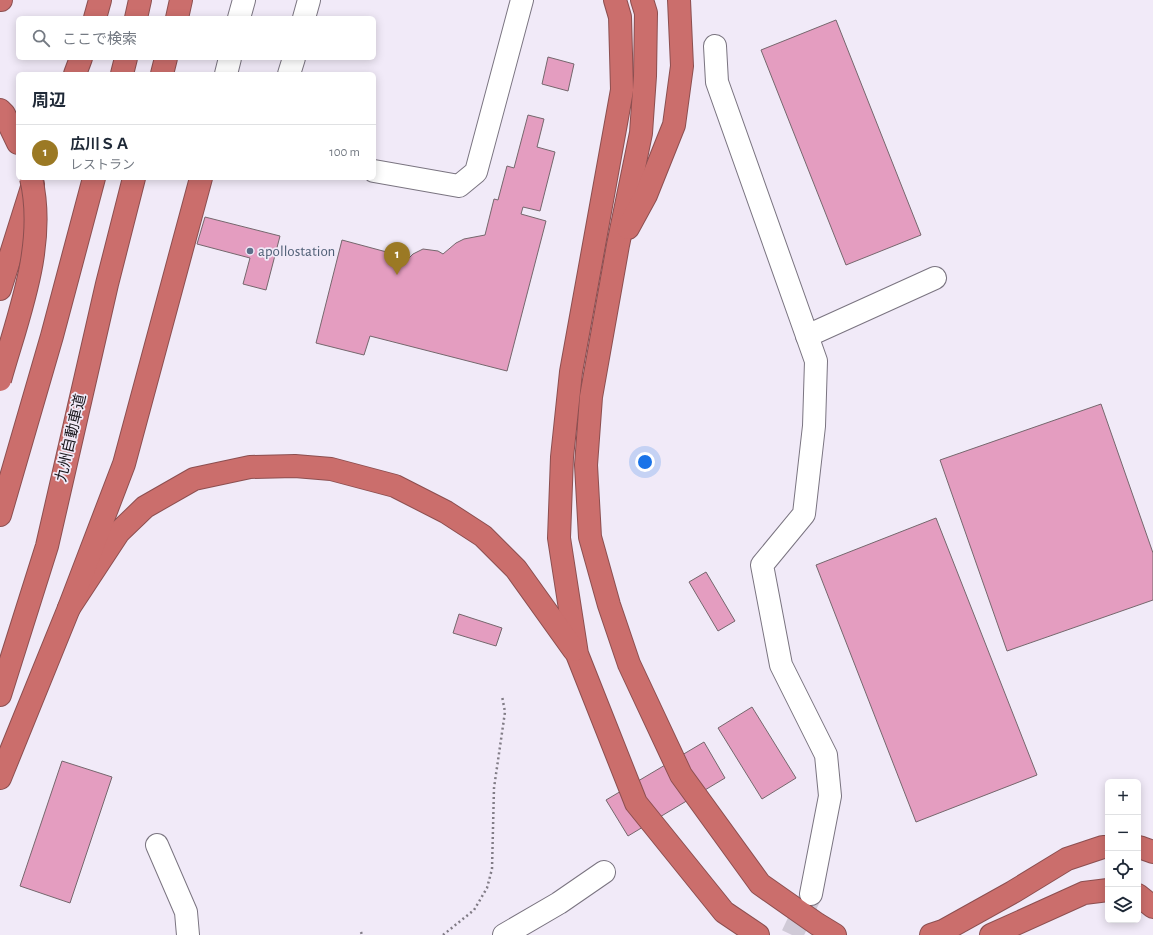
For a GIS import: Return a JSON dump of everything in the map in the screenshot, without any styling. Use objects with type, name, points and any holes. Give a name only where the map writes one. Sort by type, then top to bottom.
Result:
[{"type":"highway","points":[[96,16],[100,0]]},
{"type":"highway","points":[[136,16],[140,0]]},
{"type":"highway","points":[[177,16],[181,0]]},
{"type":"highway","points":[[615,0],[620,16],[622,90],[571,372],[562,457],[559,538],[577,654],[636,803],[724,912],[758,935]]},
{"type":"highway","points":[[642,0],[646,13],[646,68],[641,133],[618,245],[591,397],[586,464],[590,537],[609,605],[629,664],[681,775],[760,884],[835,935]]},
{"type":"highway","points":[[618,245],[646,195],[674,125],[682,66],[679,0]]},
{"type":"highway","points":[[76,72],[80,60]]},
{"type":"highway","points":[[122,72],[126,60]]},
{"type":"highway","points":[[162,72],[166,60]]},
{"type":"highway","points":[[0,110],[4,114],[16,139]]},
{"type":"highway","points":[[0,380],[32,267],[35,224],[35,194],[32,180]]},
{"type":"highway","points":[[0,289],[34,180]]},
{"type":"highway","points":[[0,515],[54,328],[93,180]]},
{"type":"highway","name":"九州自動車道","points":[[0,695],[46,546],[107,284],[133,180]]},
{"type":"highway","points":[[0,778],[70,608],[124,464],[200,180]]},
{"type":"highway","points":[[70,608],[119,532],[145,507],[194,479],[250,467],[295,466],[324,468],[395,486],[446,512],[483,536],[516,570],[577,654]]},
{"type":"highway","points":[[931,935],[943,931],[1013,892],[1067,859],[1105,847]]},
{"type":"highway","points":[[1141,848],[1153,852]]},
{"type":"highway","points":[[991,935],[1084,893],[1105,890]]},
{"type":"highway","points":[[1141,897],[1153,907]]},
{"type":"street","points":[[240,16],[244,0]]},
{"type":"street","points":[[305,16],[309,0]]},
{"type":"street","points":[[376,171],[460,186],[476,172],[522,0]]},
{"type":"street","points":[[715,46],[717,82],[816,361],[814,426],[804,514],[762,565],[781,665],[826,755],[830,796],[811,894]]},
{"type":"street","points":[[226,72],[230,60]]},
{"type":"street","points":[[290,72],[293,60]]},
{"type":"street","points":[[807,336],[935,278]]},
{"type":"street","points":[[157,845],[186,912],[188,935]]},
{"type":"street","points":[[504,935],[559,902],[604,872]]},
{"type":"path","points":[[443,935],[474,910],[487,888],[492,869],[494,788],[505,712],[502,696]]},
{"type":"building","points":[[836,20],[921,235],[846,265],[761,50]]},
{"type":"building","points":[[548,57],[574,64],[568,91],[542,84]]},
{"type":"building","points":[[528,115],[544,119],[537,147],[555,152],[540,211],[523,207],[521,214],[546,221],[507,371],[370,336],[364,355],[316,343],[342,240],[409,258],[413,254],[423,249],[438,251],[443,254],[456,243],[464,239],[485,235],[494,199],[498,200],[507,166],[514,168]]},
{"type":"building","name":"apollostation","points":[[205,217],[280,236],[266,290],[243,284],[250,258],[197,244]]},
{"type":"building","points":[[1101,404],[1153,553],[1153,600],[1007,651],[940,460]]},
{"type":"building","points":[[936,518],[1037,775],[916,822],[816,565]]},
{"type":"building","points":[[706,572],[735,621],[718,631],[689,582]]},
{"type":"building","points":[[459,614],[502,628],[496,646],[453,633]]},
{"type":"building","points":[[752,707],[796,778],[762,799],[718,728]]},
{"type":"building","points":[[704,742],[725,778],[628,836],[606,800]]},
{"type":"building","points":[[62,761],[112,777],[70,903],[20,886]]},
{"type":"tunnel","points":[[792,935],[810,897]]},
{"type":"place","name":"apollostation","points":[[250,251]]},
{"type":"place","name":"広川ＳＡ","points":[[397,275]]}]
